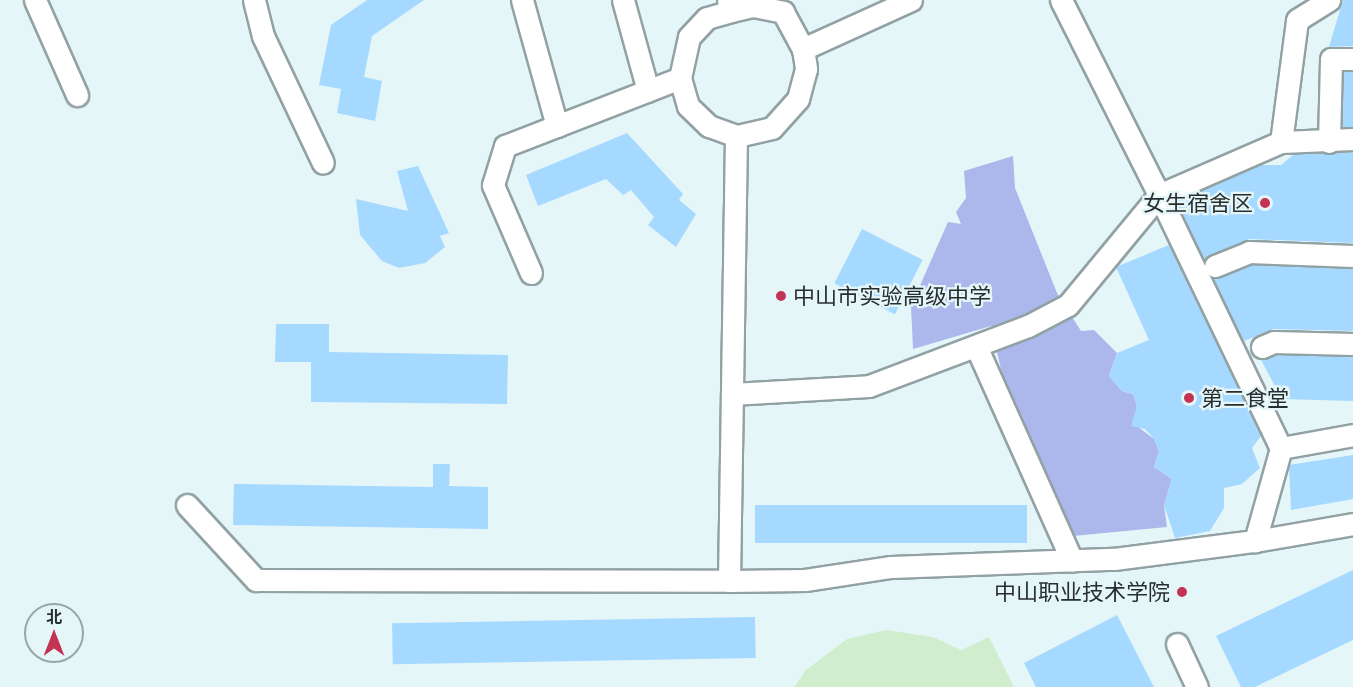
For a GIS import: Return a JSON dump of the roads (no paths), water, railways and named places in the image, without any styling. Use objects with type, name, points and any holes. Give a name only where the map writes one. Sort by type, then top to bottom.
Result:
[{"type":"street","points":[[35,0],[78,95]]},
{"type":"street","points":[[254,0],[263,36],[323,163]]},
{"type":"street","points":[[522,0],[557,126]]},
{"type":"street","points":[[622,0],[648,91]]},
{"type":"street","points":[[803,50],[911,0]]},
{"type":"street","points":[[1061,0],[1159,195],[1281,448],[1255,541]]},
{"type":"street","points":[[1281,142],[1297,20],[1329,0]]},
{"type":"street","points":[[729,5],[753,6],[783,12],[803,50],[806,69],[798,99],[772,129],[736,136],[709,126],[688,106],[680,78],[689,37],[707,18],[729,5]]},
{"type":"street","points":[[1329,142],[1331,59],[1353,59]]},
{"type":"street","points":[[531,273],[493,185],[498,157],[505,146],[680,78]]},
{"type":"street","points":[[729,581],[736,136]]},
{"type":"street","points":[[732,394],[869,386],[967,349],[1068,305],[1159,195],[1281,142],[1353,140]]},
{"type":"street","points":[[1215,266],[1249,252],[1353,256]]},
{"type":"street","points":[[1262,347],[1274,342],[1353,344]]},
{"type":"street","points":[[967,349],[1072,561]]},
{"type":"street","points":[[1281,448],[1353,435]]},
{"type":"street","points":[[187,505],[256,580],[805,580],[891,567],[1072,561],[1181,554],[1353,524]]},
{"type":"street","points":[[1177,644],[1197,687]]},
{"type":"water","points":[[1013,156],[1015,188],[1057,293],[1081,331],[1094,330],[1117,353],[1109,376],[1122,391],[1133,394],[1137,406],[1133,423],[1154,439],[1159,451],[1154,467],[1172,479],[1164,505],[1167,527],[1073,536],[1005,387],[991,326],[913,349],[911,306],[948,222],[961,224],[956,212],[966,198],[964,171]]},
{"type":"place","name":"女生宿舍区","points":[[1265,203]]},
{"type":"place","name":"中山市实验高级中学","points":[[781,296]]},
{"type":"place","name":"第二食堂","points":[[1189,398]]},
{"type":"place","name":"中山职业技术学院","points":[[1182,592]]}]
